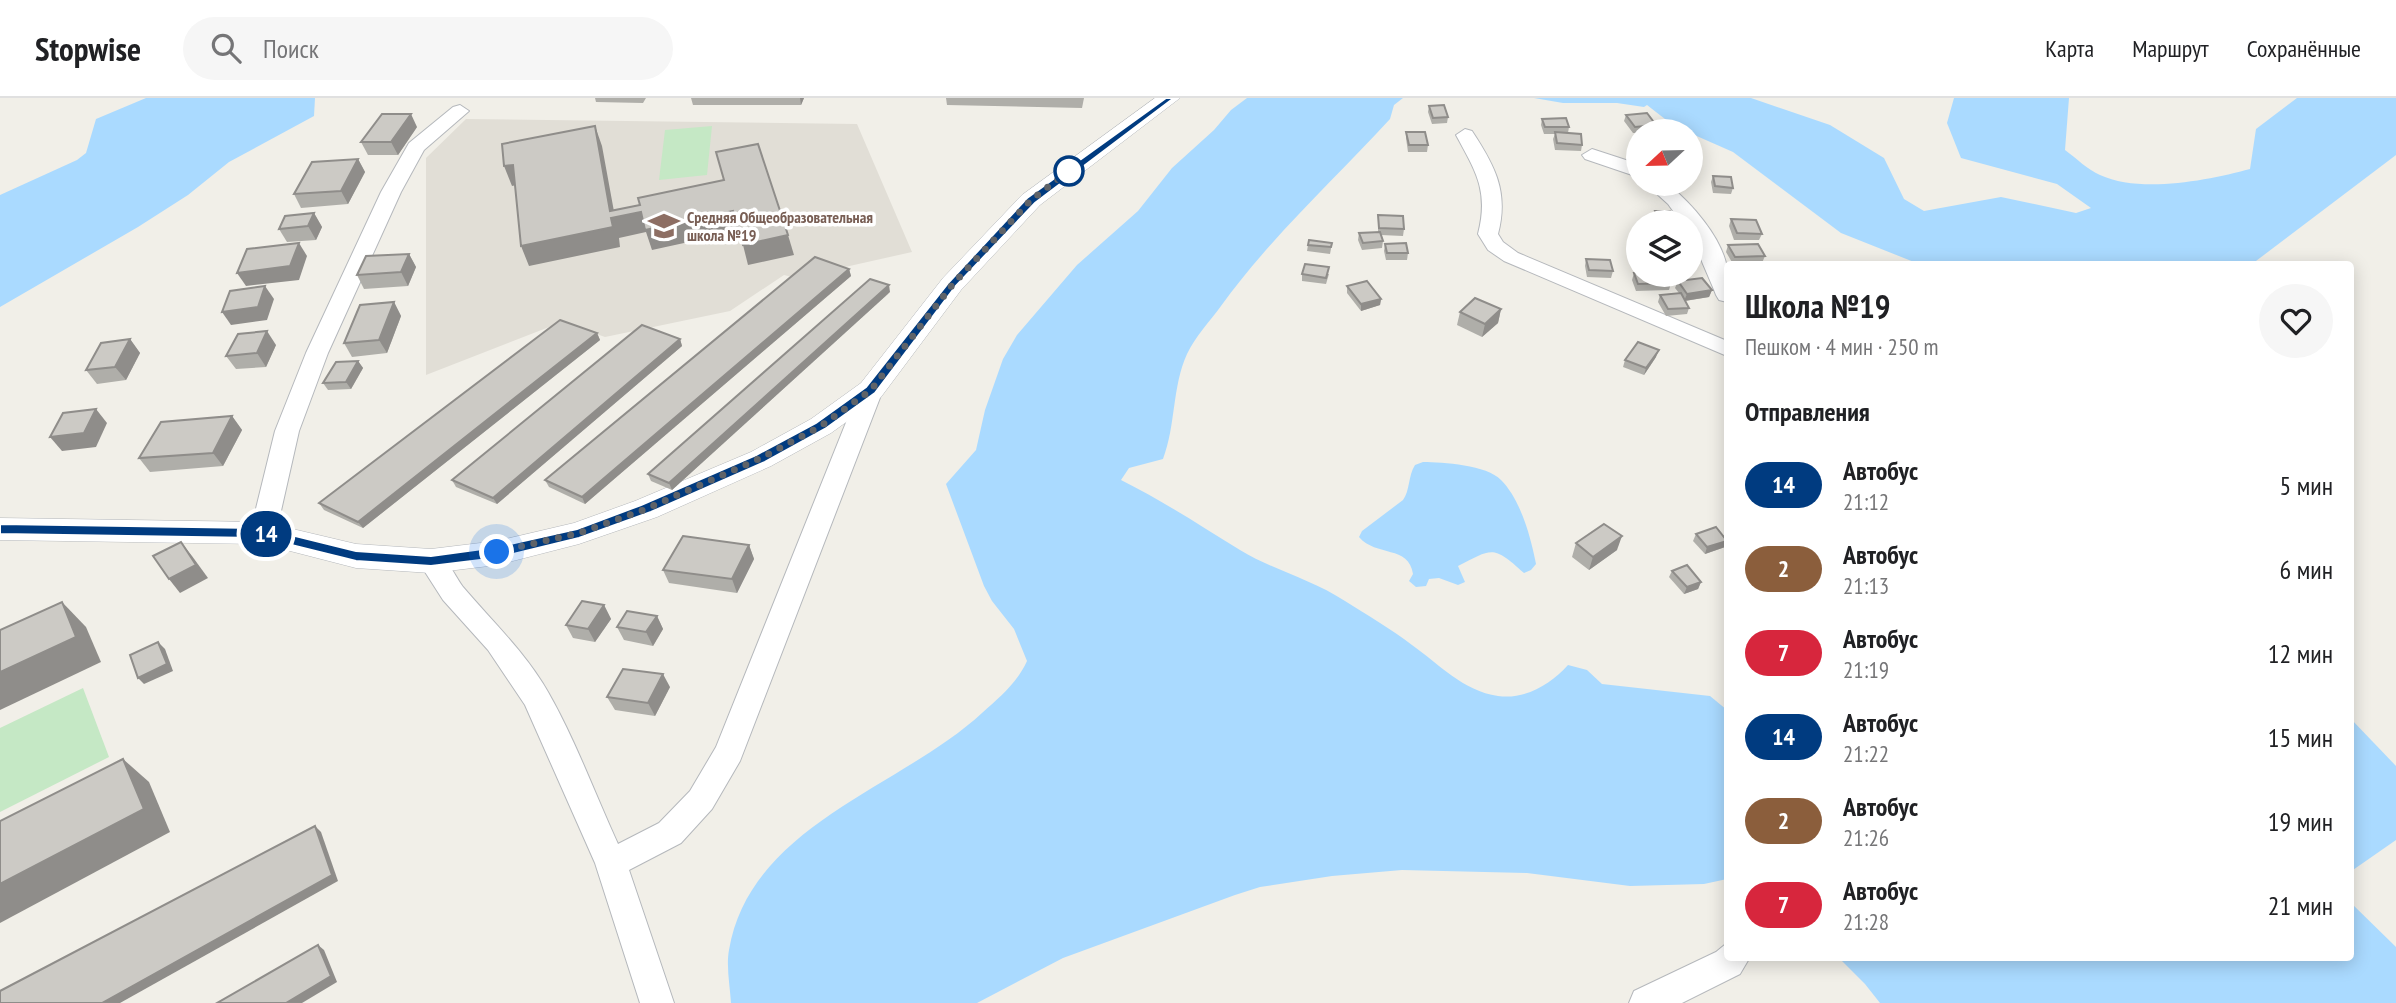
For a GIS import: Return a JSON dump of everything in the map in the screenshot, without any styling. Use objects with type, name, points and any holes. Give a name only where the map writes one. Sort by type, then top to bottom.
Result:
[{"type":"street","points":[[611,863],[670,833],[701,800],[729,752],[871,390],[953,284],[1031,200],[1169,98]]},
{"type":"street","points":[[263,533],[288,430],[317,353],[390,192],[416,147],[460,111]]},
{"type":"street","points":[[1465,135],[1488,176],[1494,211],[1488,234],[1495,246],[1530,267],[1724,348]]},
{"type":"street","points":[[1592,155],[1626,168]]},
{"type":"street","points":[[1670,196],[1707,242],[1724,287]]},
{"type":"street","points":[[0,529],[263,533],[356,556],[431,561],[497,552],[579,533],[646,509],[761,458],[821,426],[871,390]]},
{"type":"street","points":[[431,561],[453,593],[498,642],[537,699],[611,863],[657,1003]]},
{"type":"street","points":[[1646,1003],[1730,961]]},
{"type":"shaded area","name":"Средняя Общеобразовательная школа №19","points":[[466,119],[857,124],[912,252],[796,278],[784,275],[730,311],[605,337],[562,322],[426,375],[426,158]]},
{"type":"green space","points":[[712,126],[707,175],[659,180],[665,130]]},
{"type":"green space","points":[[83,688],[109,757],[0,812],[0,728]]},
{"type":"water","points":[[146,98],[315,98],[314,116],[229,162],[188,195],[138,227],[0,307],[0,195],[77,160],[86,153],[96,119]]},
{"type":"water","points":[[1247,98],[1403,98],[1394,105],[1390,119],[1260,256],[1198,335],[1182,367],[1163,459],[1129,468],[1121,480],[1253,557],[1332,593],[1396,633],[1452,676],[1474,689],[1498,696],[1518,696],[1546,684],[1568,665],[1587,670],[1602,684],[1710,696],[1724,708],[1724,880],[1704,884],[1630,886],[1527,873],[1402,870],[1332,876],[1260,887],[1235,895],[1063,958],[977,1003],[731,1003],[729,950],[743,907],[766,871],[797,840],[833,813],[949,740],[1002,695],[1023,669],[1027,661],[1014,629],[984,586],[946,484],[976,450],[985,410],[1003,359],[1017,335],[1077,265],[1138,211],[1172,168],[1214,130],[1231,110]]},
{"type":"water","points":[[1534,98],[1751,98],[1830,125],[1884,158],[1904,199],[1924,211],[2001,197],[2076,213],[2091,208],[2057,184],[1961,158],[1947,123],[1954,98],[2069,98],[2065,150],[2100,175],[2135,184],[2195,181],[2250,169],[2256,129],[2297,98],[2396,98],[2396,155],[2256,261],[1911,261],[1841,233],[1733,152],[1703,139],[1703,119],[1665,119],[1647,105],[1644,107],[1617,103],[1563,103]]},
{"type":"water","points":[[1423,462],[1475,468],[1501,480],[1520,509],[1528,531],[1536,564],[1531,570],[1524,573],[1506,558],[1492,552],[1458,566],[1465,582],[1458,585],[1439,578],[1429,579],[1426,586],[1416,587],[1409,581],[1413,574],[1405,559],[1374,547],[1359,537],[1362,531],[1403,500],[1415,465]]},
{"type":"water","points":[[2354,722],[2396,766],[2396,840],[2354,869]]},
{"type":"water","points":[[2354,906],[2396,947],[2396,1003],[1880,1003],[1842,961],[2354,961]]},
{"type":"building","points":[[1444,105],[1448,117],[1433,118],[1429,106]]},
{"type":"building","points":[[1647,113],[1652,119],[1629,119],[1626,115]]},
{"type":"building","points":[[382,114],[411,114],[391,142],[361,142]]},
{"type":"building","points":[[1566,118],[1569,127],[1545,127],[1542,119]]},
{"type":"building","points":[[595,126],[610,211],[640,205],[638,198],[724,180],[716,152],[758,144],[788,235],[743,245],[733,211],[645,230],[641,212],[611,218],[613,227],[521,246],[513,165],[504,166],[502,144]]},
{"type":"building","points":[[1406,132],[1425,132],[1428,145],[1409,145]]},
{"type":"building","points":[[1555,132],[1581,134],[1582,145],[1557,143]]},
{"type":"building","points":[[358,159],[341,191],[294,194],[312,162]]},
{"type":"building","points":[[1713,176],[1731,177],[1733,188],[1715,186]]},
{"type":"building","points":[[314,213],[308,226],[279,229],[285,216]]},
{"type":"building","points":[[1378,215],[1403,216],[1404,229],[1379,228]]},
{"type":"building","points":[[1731,219],[1756,220],[1762,234],[1737,233]]},
{"type":"building","points":[[1380,232],[1383,241],[1363,243],[1359,233]]},
{"type":"building","points":[[1309,240],[1332,243],[1331,247],[1308,245]]},
{"type":"building","points":[[299,243],[290,266],[237,273],[247,249]]},
{"type":"building","points":[[1406,243],[1408,253],[1387,253],[1385,244]]},
{"type":"building","points":[[1758,244],[1765,256],[1735,257],[1728,245]]},
{"type":"building","points":[[409,254],[401,272],[357,275],[366,256]]},
{"type":"building","points":[[815,257],[849,269],[582,497],[545,480]]},
{"type":"building","points":[[1586,259],[1610,260],[1613,271],[1589,270]]},
{"type":"building","points":[[1305,264],[1329,267],[1326,278],[1302,274]]},
{"type":"building","points":[[870,279],[889,285],[669,483],[648,474]]},
{"type":"building","points":[[1703,279],[1712,290],[1687,294],[1682,287],[1703,287]]},
{"type":"building","points":[[1367,281],[1381,299],[1361,304],[1347,286]]},
{"type":"building","points":[[265,286],[258,307],[222,312],[230,291]]},
{"type":"building","points":[[1681,293],[1689,308],[1668,309],[1660,295]]},
{"type":"building","points":[[1475,298],[1501,309],[1485,324],[1460,312]]},
{"type":"building","points":[[394,302],[379,340],[344,343],[360,305]]},
{"type":"building","points":[[560,320],[597,333],[358,522],[319,503]]},
{"type":"building","points":[[642,325],[680,339],[493,498],[452,480]]},
{"type":"building","points":[[267,331],[257,353],[226,356],[238,334]]},
{"type":"building","points":[[130,339],[115,367],[86,370],[101,343]]},
{"type":"building","points":[[1638,342],[1659,350],[1646,368],[1625,360]]},
{"type":"building","points":[[358,361],[346,382],[323,383],[336,362]]},
{"type":"building","points":[[96,409],[84,433],[50,437],[63,413]]},
{"type":"building","points":[[232,416],[213,453],[139,458],[161,422]]},
{"type":"building","points":[[1604,524],[1622,536],[1593,557],[1576,543]]},
{"type":"building","points":[[1716,527],[1724,537],[1724,542],[1707,547],[1696,534]]},
{"type":"building","points":[[683,536],[749,545],[732,579],[663,570]]},
{"type":"building","points":[[181,542],[196,565],[169,579],[153,556]]},
{"type":"building","points":[[1687,565],[1701,582],[1687,587],[1672,571]]},
{"type":"building","points":[[582,601],[604,605],[588,629],[566,625]]},
{"type":"building","points":[[62,602],[76,637],[0,672],[0,630]]},
{"type":"building","points":[[627,611],[657,616],[646,632],[617,627]]},
{"type":"building","points":[[158,642],[167,664],[138,678],[130,655]]},
{"type":"building","points":[[623,669],[663,674],[648,703],[607,697]]},
{"type":"building","points":[[123,759],[144,809],[0,884],[0,821]]},
{"type":"building","points":[[315,826],[332,875],[102,1003],[0,1003],[0,991]]},
{"type":"building","points":[[318,945],[331,976],[286,1003],[217,1003]]},
{"type":"bus line","name":"14","points":[[0,529],[263,533],[356,556],[431,561],[497,552],[579,533],[646,509],[761,458],[821,426],[871,390],[953,284],[1031,200],[1169,98]]},
{"type":"place","name":"Средняя Общеобразовательная школа №19","points":[[664,226]]},
{"type":"route","points":[[497,552],[579,533],[646,509],[761,458],[821,426],[871,390],[953,284],[1031,200],[1069,171]]}]
